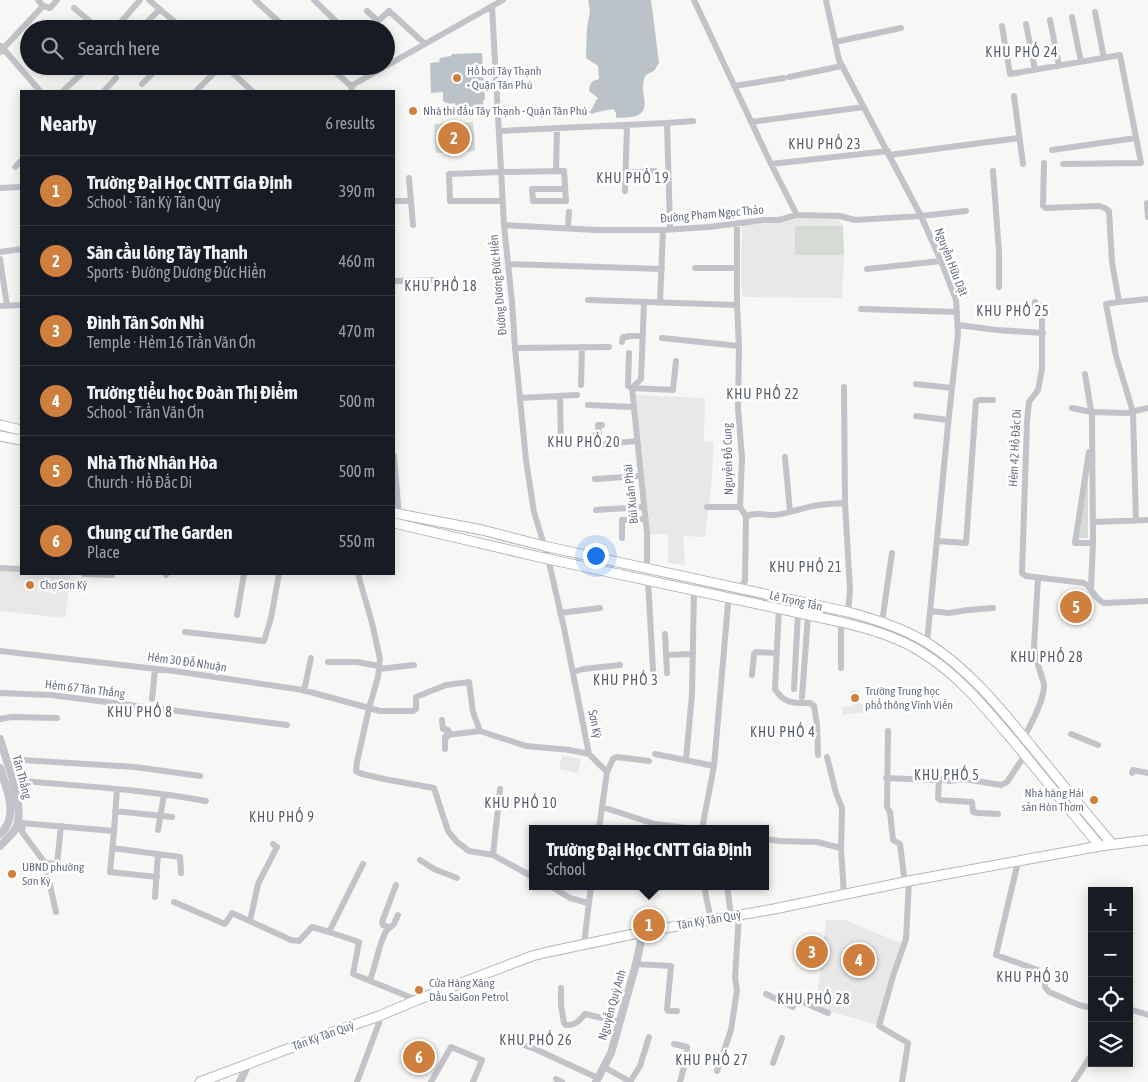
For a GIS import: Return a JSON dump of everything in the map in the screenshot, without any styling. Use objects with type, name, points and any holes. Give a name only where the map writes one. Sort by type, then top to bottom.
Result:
[{"type":"main road","points":[[0,425],[20,430]]},
{"type":"main road","points":[[0,436],[20,440]]},
{"type":"main road","name":"Lê Trọng Tấn","points":[[396,513],[482,530],[544,546],[848,612],[906,631],[927,642],[955,662],[975,681],[1112,844]]},
{"type":"main road","name":"Lê Trọng Tấn","points":[[397,524],[841,622],[862,627],[908,644],[936,662],[977,699],[1100,846]]},
{"type":"main road","name":"Tân Kỳ Tân Quý","points":[[200,1082],[379,1016],[532,956],[643,932],[774,909],[844,894],[1100,846],[1148,840]]},
{"type":"street","points":[[38,0],[43,6],[50,8],[58,0]]},
{"type":"street","points":[[123,20],[140,0]]},
{"type":"street","points":[[149,0],[173,20]]},
{"type":"street","points":[[254,0],[277,20]]},
{"type":"street","points":[[314,0],[335,20]]},
{"type":"street","points":[[395,60],[503,0]]},
{"type":"street","points":[[694,0],[797,215]]},
{"type":"street","name":"Nguyễn Hữu Dật","points":[[826,0],[839,60],[921,216],[956,300],[958,334],[927,642]]},
{"type":"street","points":[[29,20],[43,6]]},
{"type":"street","name":"Đường Dương Đức Hiền","points":[[492,6],[502,201],[526,460],[534,512],[548,558]]},
{"type":"street","points":[[74,8],[88,20]]},
{"type":"street","points":[[149,20],[160,9]]},
{"type":"street","points":[[367,11],[377,20]]},
{"type":"street","points":[[379,20],[389,11],[425,44]]},
{"type":"street","points":[[1095,12],[1104,58]]},
{"type":"street","points":[[1072,16],[1081,62]]},
{"type":"street","points":[[1050,20],[1059,66]]},
{"type":"street","points":[[1026,24],[1035,70]]},
{"type":"street","points":[[1002,26],[1010,74],[1120,55],[1142,164],[1063,164]]},
{"type":"street","points":[[835,42],[901,28]]},
{"type":"street","points":[[20,30],[1,49],[20,69]]},
{"type":"street","points":[[734,86],[842,66]]},
{"type":"street","points":[[25,75],[39,90]]},
{"type":"street","points":[[64,90],[80,75]]},
{"type":"street","points":[[142,84],[151,75]]},
{"type":"street","points":[[197,90],[212,75]]},
{"type":"street","points":[[234,75],[251,90]]},
{"type":"street","points":[[338,75],[351,88],[371,75]]},
{"type":"street","points":[[105,90],[116,78]]},
{"type":"street","points":[[1014,96],[1023,164]]},
{"type":"street","points":[[751,122],[864,107]]},
{"type":"street","points":[[499,131],[693,121]]},
{"type":"street","points":[[660,303],[667,229],[667,123]]},
{"type":"street","points":[[625,192],[627,125]]},
{"type":"street","points":[[556,171],[557,128]]},
{"type":"street","points":[[771,164],[1019,138]]},
{"type":"street","points":[[1052,150],[1136,138]]},
{"type":"street","points":[[15,167],[20,162]]},
{"type":"street","points":[[1044,163],[1044,206],[1046,208],[1099,206],[1106,208],[1109,212],[1112,262],[1119,302]]},
{"type":"street","points":[[502,201],[450,201],[449,174],[564,171],[566,201],[533,201],[532,189],[565,189]]},
{"type":"street","points":[[625,173],[655,171]]},
{"type":"street","points":[[993,171],[999,252],[999,287]]},
{"type":"street","points":[[409,178],[413,226]]},
{"type":"street","points":[[0,188],[20,187]]},
{"type":"street","points":[[395,202],[410,201]]},
{"type":"street","points":[[1147,204],[1148,217]]},
{"type":"street","name":"Đường Phạm Ngọc Thảo","points":[[504,225],[667,229],[779,220],[797,215],[840,216],[856,220],[921,216],[966,210]]},
{"type":"street","points":[[568,228],[569,212]]},
{"type":"street","name":"Nguyễn Đỗ Cung","points":[[736,224],[739,346],[738,409],[742,458],[740,507],[746,516]]},
{"type":"street","points":[[0,252],[20,249]]},
{"type":"street","points":[[0,259],[3,306],[20,305]]},
{"type":"street","points":[[867,269],[941,261]]},
{"type":"street","points":[[508,264],[662,268]]},
{"type":"street","points":[[695,268],[737,268]]},
{"type":"street","points":[[395,281],[436,280]]},
{"type":"street","points":[[1136,520],[1133,412],[1116,356],[1106,304],[1148,299]]},
{"type":"street","points":[[588,300],[737,304]]},
{"type":"street","name":"Bùi Xuân Phái","points":[[644,302],[641,379],[632,388],[644,507],[647,568]]},
{"type":"street","name":"Hẻm 42 Hồ Đắc Di","points":[[1035,302],[1035,306],[1042,306],[1042,369],[1038,390],[1029,402],[1026,421],[1022,572],[1023,575],[1038,578]]},
{"type":"street","points":[[861,309],[957,312]]},
{"type":"street","points":[[958,325],[1043,333]]},
{"type":"street","points":[[622,342],[623,337],[642,336]]},
{"type":"street","points":[[662,338],[739,346]]},
{"type":"street","points":[[581,385],[582,347]]},
{"type":"street","points":[[515,348],[609,347]]},
{"type":"street","points":[[629,353],[628,386],[632,388],[673,390],[676,361]]},
{"type":"street","points":[[1085,374],[1092,433],[1093,544],[1091,588]]},
{"type":"street","points":[[916,384],[952,388]]},
{"type":"street","points":[[844,387],[845,503],[850,590],[848,612]]},
{"type":"street","points":[[520,398],[577,395]]},
{"type":"street","points":[[560,396],[561,445]]},
{"type":"street","points":[[937,541],[966,543],[976,401],[993,400]]},
{"type":"street","points":[[588,405],[634,407]]},
{"type":"street","points":[[1072,408],[1091,412],[1127,413],[1148,408]]},
{"type":"street","points":[[916,416],[948,420]]},
{"type":"street","points":[[602,425],[598,425],[599,434],[595,435],[596,445],[637,441]]},
{"type":"street","points":[[1092,433],[1075,543],[1093,544]]},
{"type":"street","points":[[785,457],[790,512]]},
{"type":"street","points":[[595,478],[641,476]]},
{"type":"street","points":[[395,484],[397,524]]},
{"type":"street","points":[[703,825],[714,766],[728,604],[745,581],[746,516],[751,514],[773,515],[807,507],[845,503]]},
{"type":"street","points":[[596,510],[644,507]]},
{"type":"street","points":[[707,507],[740,507]]},
{"type":"street","points":[[622,538],[622,520],[645,519]]},
{"type":"street","points":[[1093,522],[1148,520]]},
{"type":"street","points":[[882,622],[892,553]]},
{"type":"street","name":"Sơn Kỳ","points":[[548,558],[589,754],[607,772]]},
{"type":"street","points":[[0,568],[20,569]]},
{"type":"street","points":[[237,615],[244,575]]},
{"type":"street","points":[[185,632],[264,641],[271,618],[279,575]]},
{"type":"street","points":[[358,575],[380,659],[378,677],[369,708],[356,771],[384,779],[434,788],[448,831],[457,842],[469,851],[493,855],[529,875]]},
{"type":"street","points":[[1024,738],[1035,716],[1044,689],[1034,650],[1038,578],[1087,584],[1099,600],[1104,603],[1148,601]]},
{"type":"street","points":[[648,580],[653,670]]},
{"type":"street","points":[[686,760],[692,694],[694,590]]},
{"type":"street","points":[[560,613],[600,608]]},
{"type":"street","points":[[779,608],[775,689],[779,695],[792,703],[810,703],[814,706],[817,724],[818,755]]},
{"type":"street","points":[[930,611],[949,613],[993,608]]},
{"type":"street","points":[[794,689],[798,613]]},
{"type":"street","points":[[802,697],[808,615]]},
{"type":"street","points":[[841,622],[841,668]]},
{"type":"street","points":[[664,634],[667,673]]},
{"type":"street","name":"Hẻm 30 Đỗ Nhuận","points":[[0,651],[155,669],[304,691],[380,711],[413,711],[416,709],[416,697],[446,685],[469,682],[473,712],[480,731]]},
{"type":"street","points":[[752,675],[754,654],[756,652],[777,653]]},
{"type":"street","points":[[666,655],[693,654]]},
{"type":"street","points":[[304,691],[312,658]]},
{"type":"street","points":[[328,662],[357,662],[379,667],[414,664]]},
{"type":"street","points":[[573,672],[620,665]]},
{"type":"street","points":[[152,699],[155,669]]},
{"type":"street","name":"Hẻm 67 Tân Thắng","points":[[0,693],[51,695],[287,725]]},
{"type":"street","points":[[0,719],[12,717],[57,718]]},
{"type":"street","points":[[442,720],[443,729],[448,730],[450,734]]},
{"type":"street","points":[[444,749],[445,737],[447,735],[480,731],[526,746],[570,750],[589,754]]},
{"type":"street","points":[[888,731],[887,807],[890,812],[893,840],[900,844],[904,876],[909,882],[906,939],[879,1026],[908,1043],[902,1082]]},
{"type":"street","points":[[1071,734],[1098,745]]},
{"type":"street","name":"Tân Thắng","points":[[0,739],[6,761],[11,812],[17,822]]},
{"type":"street","points":[[655,754],[714,766]]},
{"type":"street","points":[[886,778],[950,781],[964,778],[1001,785],[1007,782],[1025,755]]},
{"type":"street","points":[[600,825],[607,772],[613,759],[617,757],[649,760]]},
{"type":"street","points":[[827,757],[836,793],[842,808],[841,848],[844,894]]},
{"type":"street","points":[[6,761],[22,760],[135,767],[200,776]]},
{"type":"street","name":"Tân Thắng","points":[[0,768],[8,781]]},
{"type":"street","points":[[1132,773],[1133,770],[1148,773]]},
{"type":"street","points":[[939,779],[938,798],[940,800],[972,802],[973,812],[998,814]]},
{"type":"street","points":[[8,781],[117,789],[182,796],[206,801]]},
{"type":"street","points":[[493,855],[500,788]]},
{"type":"street","points":[[117,789],[110,872],[157,877]]},
{"type":"street","points":[[158,830],[164,794]]},
{"type":"street","points":[[602,807],[663,825]]},
{"type":"street","points":[[115,811],[172,817]]},
{"type":"street","points":[[0,846],[12,833],[17,822]]},
{"type":"street","points":[[17,822],[22,832],[45,863],[56,912]]},
{"type":"street","points":[[0,834],[17,822],[114,830]]},
{"type":"street","points":[[45,863],[57,864],[61,826]]},
{"type":"street","points":[[769,840],[817,842],[841,848]]},
{"type":"street","points":[[250,921],[258,884],[277,847],[273,844]]},
{"type":"street","points":[[112,848],[180,857],[181,874]]},
{"type":"street","points":[[155,897],[158,854]]},
{"type":"street","points":[[420,860],[434,869],[457,878]]},
{"type":"street","points":[[1018,862],[996,954],[1038,970],[1045,979],[1049,992],[1088,1007]]},
{"type":"street","points":[[329,932],[363,864]]},
{"type":"street","points":[[389,927],[383,925],[382,922],[396,885]]},
{"type":"street","points":[[557,890],[570,898],[588,903]]},
{"type":"street","points":[[584,944],[590,890]]},
{"type":"street","points":[[705,890],[710,920]]},
{"type":"street","points":[[717,1071],[731,1030],[737,990],[735,978],[735,915],[728,890]]},
{"type":"street","points":[[174,902],[225,924],[232,913],[291,940],[299,941],[312,927],[359,942],[353,974],[417,1000]]},
{"type":"street","points":[[370,981],[386,931],[394,924],[398,915]]},
{"type":"street","name":"Nguyễn Quý Anh","points":[[597,1080],[611,1053],[643,932]]},
{"type":"street","points":[[636,964],[671,966],[666,1008],[668,1011],[677,1011]]},
{"type":"street","points":[[561,988],[564,1024],[573,1025],[585,1014],[619,1022]]},
{"type":"street","points":[[766,994],[793,1007]]},
{"type":"street","points":[[796,999],[828,1013]]},
{"type":"street","points":[[1133,1010],[1148,1015]]},
{"type":"street","points":[[357,1082],[379,1016]]},
{"type":"street","points":[[508,1035],[510,1040],[551,1056],[597,1080]]},
{"type":"street","points":[[604,1067],[631,1082],[640,1066],[649,1038]]},
{"type":"street","points":[[773,1062],[782,1038]]},
{"type":"street","points":[[674,1044],[687,1047],[680,1082]]},
{"type":"street","points":[[431,1082],[451,1047],[482,1060],[474,1082]]},
{"type":"street","points":[[1074,1082],[1088,1060]]},
{"type":"street","points":[[240,1082],[248,1064]]},
{"type":"shaded area","points":[[588,0],[651,0],[659,63],[655,70],[645,78],[643,86],[645,104],[644,109],[638,115],[616,118],[616,113],[613,109],[592,114],[589,112],[598,98],[589,91],[590,85],[593,81],[599,79],[598,66],[586,58],[587,28],[590,11]]},
{"type":"shaded area","name":"Hồ bơi Tây Thạnh - Quận Tân Phú","points":[[482,53],[484,109],[456,110],[455,103],[448,104],[443,101],[443,92],[431,93],[430,63],[439,62],[440,58],[451,56],[452,54]]},
{"type":"shaded area","points":[[473,122],[475,151],[436,153],[434,124]]},
{"type":"shaded area","points":[[801,218],[838,219],[843,226],[842,298],[743,297],[741,283],[742,224],[781,223]]},
{"type":"shaded area","points":[[795,226],[843,226],[844,255],[795,255]]},
{"type":"shaded area","points":[[635,395],[705,398],[704,441],[714,442],[711,489],[705,537],[683,536],[685,565],[668,563],[668,534],[647,534]]},
{"type":"shaded area","points":[[1088,472],[1088,538],[1079,538]]},
{"type":"shaded area","name":"Chợ Sơn Kỳ","points":[[0,566],[20,568],[20,575],[71,575],[65,618],[0,611]]},
{"type":"shaded area","name":"Trường Trung học phổ thông Vĩnh Viễn","points":[[858,690],[860,704],[864,704],[865,712],[843,715],[842,707],[853,706],[850,691]]},
{"type":"shaded area","points":[[562,755],[581,759],[578,773],[559,769]]},
{"type":"shaded area","points":[[826,920],[845,920],[903,944],[878,1025],[816,1006]]},
{"type":"place","name":"Hồ bơi Tây Thạnh - Quận Tân Phú","points":[[457,78]]},
{"type":"place","name":"Nhà thi đấu Tây Thạnh - Quận Tân Phú","points":[[413,111]]},
{"type":"place","name":"Sân cầu lông Tây Thạnh","points":[[454,138]]},
{"type":"place","name":"Chợ Sơn Kỳ","points":[[30,585]]},
{"type":"place","name":"Nhà Thờ Nhân Hòa","points":[[1076,607]]},
{"type":"place","name":"Trường Trung học phổ thông Vĩnh Viễn","points":[[855,698]]},
{"type":"place","name":"Nhà hàng Hải sản Hòn Thơm","points":[[1094,800]]},
{"type":"place","name":"UBND phường Sơn Kỳ","points":[[12,874]]},
{"type":"place","name":"Trường Đại Học CNTT Gia Định","points":[[649,925]]},
{"type":"place","name":"Đình Tân Sơn Nhì","points":[[812,952]]},
{"type":"place","name":"Trường tiểu học Đoàn Thị Điểm","points":[[859,960]]},
{"type":"place","name":"Cửa Hàng Xăng Dầu SaiGon Petrol","points":[[419,990]]},
{"type":"place","name":"Chung cư The Garden","points":[[419,1057]]},
{"type":"district","name":"KHU PHỐ 24","points":[[1022,52]]},
{"type":"district","name":"KHU PHỐ 23","points":[[825,144]]},
{"type":"district","name":"KHU PHỐ 19","points":[[633,178]]},
{"type":"district","name":"KHU PHỐ 18","points":[[441,286]]},
{"type":"district","name":"KHU PHỐ 25","points":[[1013,311]]},
{"type":"district","name":"KHU PHỐ 22","points":[[763,394]]},
{"type":"district","name":"KHU PHỐ 20","points":[[584,442]]},
{"type":"district","name":"KHU PHỐ 21","points":[[806,567]]},
{"type":"district","name":"KHU PHỐ 28","points":[[1047,657]]},
{"type":"district","name":"KHU PHỐ 3","points":[[626,680]]},
{"type":"district","name":"KHU PHỐ 8","points":[[140,712]]},
{"type":"district","name":"KHU PHỐ 4","points":[[783,732]]},
{"type":"district","name":"KHU PHỐ 5","points":[[947,775]]},
{"type":"district","name":"KHU PHỐ 10","points":[[521,803]]},
{"type":"district","name":"KHU PHỐ 9","points":[[282,817]]},
{"type":"district","name":"KHU PHỐ 30","points":[[1033,977]]},
{"type":"district","name":"KHU PHỐ 28","points":[[814,999]]},
{"type":"district","name":"KHU PHỐ 26","points":[[536,1040]]},
{"type":"district","name":"KHU PHỐ 27","points":[[712,1060]]}]
